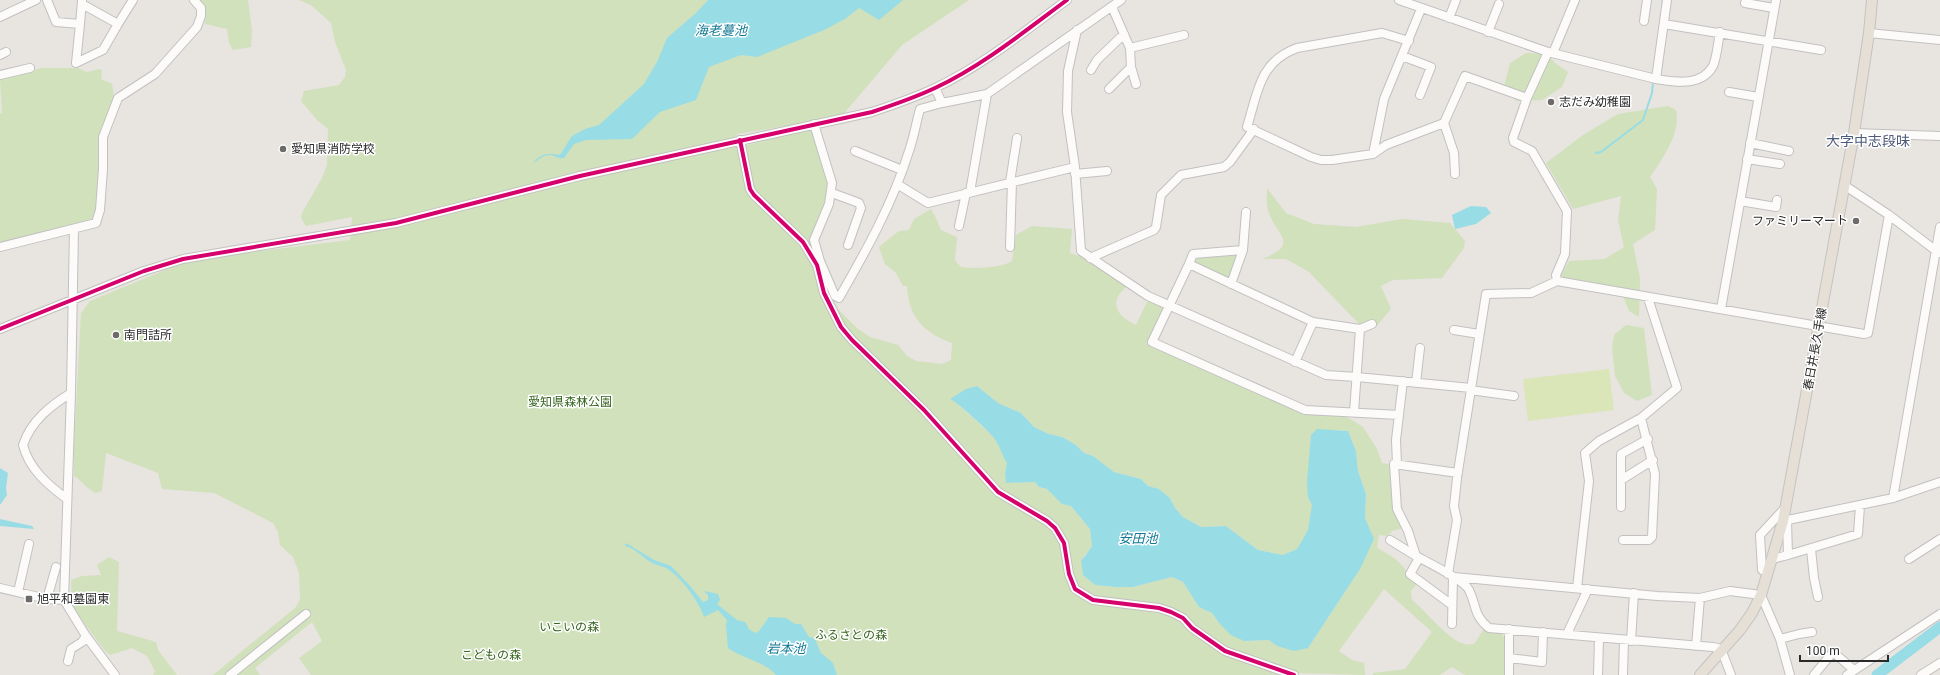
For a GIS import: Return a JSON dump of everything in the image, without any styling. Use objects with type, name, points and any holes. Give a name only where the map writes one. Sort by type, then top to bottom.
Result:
[{"type":"main road","name":"春日井長久手線","points":[[1700,675],[1721,649],[1740,630],[1752,613],[1761,595],[1785,521],[1785,508],[1854,133],[1869,33],[1872,0]]},
{"type":"street","points":[[0,17],[36,0]]},
{"type":"street","points":[[47,0],[56,22],[80,24]]},
{"type":"street","points":[[118,24],[82,2],[76,63],[103,50],[134,0]]},
{"type":"street","points":[[0,247],[96,223],[100,210],[103,169],[103,137],[118,98],[155,74],[197,27],[201,16],[200,8],[194,0]]},
{"type":"street","points":[[0,329],[144,271],[183,258],[396,223],[580,176],[872,112],[935,88],[970,69],[1067,0]]},
{"type":"street","points":[[740,140],[750,189],[754,195],[803,242],[819,264],[835,296],[839,298],[881,222],[910,150],[920,109],[987,94],[1121,0]]},
{"type":"street","points":[[1399,0],[1488,32],[1551,52],[1654,79],[1684,82],[1692,82],[1703,76],[1713,66],[1720,32]]},
{"type":"street","points":[[1449,18],[1456,0]]},
{"type":"street","points":[[1557,281],[1556,275],[1565,254],[1568,211],[1532,151],[1514,142],[1513,138],[1527,98],[1551,52],[1575,0]]},
{"type":"street","points":[[1644,20],[1647,0]]},
{"type":"street","points":[[1654,79],[1664,24],[1666,0]]},
{"type":"street","points":[[1721,309],[1775,4],[1745,3]]},
{"type":"street","points":[[1488,32],[1499,4]]},
{"type":"street","points":[[1112,7],[1130,48],[1131,67],[1136,84]]},
{"type":"street","points":[[1373,154],[1384,99],[1421,9]]},
{"type":"street","points":[[1664,24],[1720,32],[1821,50]]},
{"type":"street","points":[[1077,30],[1068,71],[1067,112],[1075,170],[1081,251],[1148,296],[1326,375],[1357,376],[1403,381],[1514,396]]},
{"type":"street","points":[[1409,41],[1382,33],[1304,46],[1287,51],[1270,64],[1263,77],[1247,127],[1321,160],[1373,154],[1386,145],[1444,123]]},
{"type":"street","points":[[1869,33],[1940,40]]},
{"type":"street","points":[[1091,70],[1097,60],[1124,34]]},
{"type":"street","points":[[1130,48],[1184,35]]},
{"type":"street","points":[[1402,56],[1431,67],[1420,95]]},
{"type":"street","points":[[1109,89],[1131,67]]},
{"type":"street","points":[[0,75],[30,68]]},
{"type":"street","points":[[1455,174],[1454,152],[1444,123],[1465,76],[1527,98]]},
{"type":"street","points":[[935,88],[942,103]]},
{"type":"street","points":[[1729,92],[1758,97]]},
{"type":"street","points":[[959,226],[968,192],[987,94]]},
{"type":"street","points":[[814,124],[832,183],[832,193],[829,204],[814,237],[824,293],[841,327],[852,340],[924,410],[998,492],[1047,521],[1055,528],[1064,543],[1069,574],[1075,589],[1094,600],[1159,608],[1171,612],[1182,618],[1192,628],[1225,651],[1294,675]]},
{"type":"street","points":[[1090,258],[1154,230],[1156,227],[1160,195],[1181,175],[1224,167],[1230,162],[1254,129]]},
{"type":"street","points":[[1854,133],[1940,136]]},
{"type":"street","points":[[1010,247],[1011,182],[1017,138]]},
{"type":"street","points":[[1750,143],[1789,150]]},
{"type":"street","points":[[855,151],[902,170]]},
{"type":"street","points":[[1747,159],[1780,164]]},
{"type":"street","points":[[897,184],[928,203],[1011,182],[1075,170],[1107,171]]},
{"type":"street","points":[[1844,185],[1889,215],[1938,252]]},
{"type":"street","points":[[832,193],[860,202],[861,208],[848,245]]},
{"type":"street","points":[[1740,201],[1776,208],[1777,200]]},
{"type":"street","points":[[1231,284],[1243,250],[1246,212]]},
{"type":"street","points":[[1452,624],[1450,576],[1457,520],[1454,506],[1470,389],[1486,294],[1530,293],[1557,281],[1648,298],[1864,334],[1868,333],[1889,215]]},
{"type":"street","points":[[1893,498],[1938,252],[1940,227]]},
{"type":"street","points":[[74,229],[71,393],[64,600],[86,636],[115,675]]},
{"type":"street","points":[[1243,250],[1193,254],[1152,342],[1305,410],[1399,415]]},
{"type":"street","points":[[1188,264],[1313,322],[1360,329],[1372,324]]},
{"type":"street","points":[[1577,588],[1589,481],[1586,453],[1599,441],[1641,418],[1677,388],[1648,298]]},
{"type":"street","points":[[1295,362],[1313,322]]},
{"type":"street","points":[[1354,412],[1360,329]]},
{"type":"street","points":[[1454,330],[1479,334]]},
{"type":"street","points":[[1416,383],[1420,348]]},
{"type":"street","points":[[1403,381],[1396,440],[1397,464],[1394,464],[1394,478],[1397,509],[1408,531],[1418,557],[1410,574],[1452,605]]},
{"type":"street","points":[[67,499],[42,479],[30,463],[23,445],[26,435],[37,419],[54,404],[71,393]]},
{"type":"street","points":[[1624,540],[1649,540],[1652,537],[1655,474],[1648,439],[1641,418]]},
{"type":"street","points":[[1621,506],[1621,454],[1648,439]]},
{"type":"street","points":[[1621,480],[1653,460]]},
{"type":"street","points":[[1397,464],[1458,473]]},
{"type":"street","points":[[1788,555],[1785,521],[1893,498],[1940,482]]},
{"type":"street","points":[[1772,559],[1811,549],[1858,534],[1860,506]]},
{"type":"street","points":[[1768,572],[1762,570],[1760,535],[1785,508]]},
{"type":"street","points":[[1909,558],[1940,539]]},
{"type":"street","points":[[1390,540],[1450,576],[1468,589],[1475,612],[1481,622],[1490,628],[1721,649],[1731,675]]},
{"type":"street","points":[[18,592],[29,544]]},
{"type":"street","points":[[1811,549],[1814,578],[1818,597]]},
{"type":"street","points":[[47,599],[56,567]]},
{"type":"street","points":[[1450,576],[1634,594],[1700,598],[1730,591],[1761,595],[1780,639],[1790,675]]},
{"type":"street","points":[[0,588],[47,599],[64,600]]},
{"type":"street","points":[[1567,634],[1588,589]]},
{"type":"street","points":[[1623,675],[1634,594]]},
{"type":"street","points":[[1696,646],[1700,598]]},
{"type":"street","points":[[230,675],[306,614]]},
{"type":"street","points":[[1814,675],[1833,652],[1850,673],[1940,614]]},
{"type":"street","points":[[1509,629],[1509,675]]},
{"type":"street","points":[[1509,658],[1542,662],[1543,632]]},
{"type":"street","points":[[1780,639],[1812,632]]},
{"type":"street","points":[[68,661],[71,649],[82,642],[86,636]]},
{"type":"street","points":[[1598,675],[1599,638]]},
{"type":"street","points":[[1921,675],[1940,663]]},
{"type":"green space","points":[[199,0],[248,0],[252,31],[251,47],[233,50],[229,43],[227,29],[205,24],[205,8]]},
{"type":"green space","name":"愛知県森林公園","points":[[299,0],[969,0],[902,45],[841,117],[737,134],[737,145],[749,193],[755,202],[792,234],[816,266],[835,321],[959,452],[996,494],[1045,522],[1055,531],[1063,550],[1073,591],[1126,608],[1174,616],[1225,654],[1252,666],[1281,675],[311,675],[299,658],[322,641],[312,622],[255,668],[260,675],[213,675],[295,608],[300,600],[299,573],[293,557],[280,545],[278,532],[273,523],[214,493],[162,489],[158,473],[106,453],[102,491],[96,493],[92,491],[74,476],[74,445],[81,313],[90,301],[182,263],[220,256],[350,240],[352,217],[306,226],[301,218],[302,213],[322,178],[327,165],[328,129],[318,121],[301,101],[304,91],[339,85],[345,77],[346,70],[335,42],[331,23],[311,5]]},
{"type":"green space","points":[[1526,53],[1547,54],[1556,64],[1568,72],[1562,87],[1542,100],[1516,101],[1504,86],[1510,63]]},
{"type":"green space","points":[[41,68],[78,68],[87,72],[100,69],[102,71],[101,79],[112,84],[115,104],[102,137],[95,222],[0,247],[0,113],[2,114],[0,79]]},
{"type":"green space","points":[[1668,106],[1676,110],[1676,128],[1670,145],[1650,177],[1657,189],[1655,230],[1633,244],[1640,278],[1639,317],[1629,311],[1620,289],[1560,278],[1569,261],[1605,259],[1624,247],[1618,220],[1621,196],[1573,209],[1546,163],[1583,135],[1618,114]]},
{"type":"green space","points":[[811,128],[815,132],[829,177],[830,196],[812,237],[817,255],[756,192],[751,182],[744,146]]},
{"type":"green space","points":[[1267,188],[1286,213],[1314,224],[1356,227],[1402,219],[1450,223],[1465,241],[1464,248],[1442,278],[1393,280],[1381,286],[1391,309],[1376,327],[1360,325],[1309,272],[1286,259],[1262,259],[1281,248],[1283,243],[1283,238],[1271,219],[1268,210]]},
{"type":"green space","points":[[931,209],[941,230],[957,237],[955,260],[961,267],[967,268],[995,267],[1012,261],[1016,235],[1032,226],[1072,229],[1070,253],[1100,263],[1124,278],[1126,287],[1117,298],[1116,304],[1117,309],[1124,318],[1136,325],[1148,300],[1163,306],[1164,309],[1149,343],[1305,413],[1345,416],[1363,427],[1377,449],[1382,463],[1392,465],[1403,528],[1392,531],[1388,536],[1379,535],[1377,547],[1394,558],[1404,567],[1416,585],[1411,591],[1412,600],[1452,638],[1466,644],[1474,644],[1484,629],[1501,632],[1505,640],[1506,675],[1465,675],[1452,667],[1440,675],[1373,675],[1373,673],[1405,669],[1432,632],[1384,589],[1339,651],[1352,660],[1364,663],[1365,675],[1298,673],[1226,649],[1199,630],[1184,616],[1096,597],[1079,588],[1076,582],[1065,538],[1005,494],[842,324],[828,297],[823,273],[837,308],[858,329],[870,337],[898,345],[907,356],[916,361],[942,364],[951,360],[952,343],[933,334],[919,322],[911,307],[907,286],[903,286],[896,273],[885,264],[879,247],[899,231],[909,230],[914,219]],"holes":[[[977,386],[998,403],[1021,413],[1034,427],[1049,434],[1062,437],[1076,445],[1084,453],[1093,456],[1114,472],[1141,479],[1148,486],[1159,489],[1170,498],[1175,508],[1183,517],[1201,527],[1226,526],[1258,550],[1283,555],[1297,549],[1308,530],[1312,516],[1312,505],[1308,497],[1311,435],[1336,430],[1348,431],[1356,451],[1358,471],[1366,494],[1365,518],[1374,540],[1344,593],[1308,648],[1277,646],[1269,640],[1244,641],[1219,623],[1212,613],[1199,607],[1183,582],[1172,577],[1133,587],[1116,587],[1095,585],[1083,575],[1081,560],[1092,546],[1090,529],[1071,506],[1062,503],[1047,489],[1039,487],[1035,482],[1006,483],[1005,474],[1007,463],[1002,450],[993,436],[952,399],[956,395]]]},
{"type":"green space","points":[[1240,252],[1230,277],[1227,278],[1193,263],[1194,259]]},
{"type":"green space","points":[[1626,325],[1644,328],[1652,395],[1637,401],[1624,393],[1615,376],[1612,348],[1614,335]]},
{"type":"green space","points":[[1609,369],[1614,410],[1528,421],[1523,379]]},
{"type":"green space","points":[[109,557],[119,562],[117,631],[156,642],[158,650],[177,675],[153,675],[155,671],[147,656],[132,648],[110,655],[105,651],[72,607],[71,580],[82,576],[101,575],[97,565]]},
{"type":"water","name":"海老蔓池","points":[[708,0],[903,0],[879,20],[859,8],[845,19],[824,30],[757,57],[741,55],[709,67],[696,100],[660,112],[632,139],[586,140],[574,144],[564,158],[548,155],[543,156],[533,163],[545,154],[560,155],[572,136],[585,129],[599,125],[644,84],[657,62],[667,38],[696,13]]},
{"type":"water","points":[[1471,206],[1486,207],[1491,213],[1476,224],[1455,229],[1452,215]]},
{"type":"water","name":"安田池","points":[[977,386],[998,403],[1021,413],[1034,427],[1049,434],[1062,437],[1076,445],[1084,453],[1093,456],[1114,472],[1141,479],[1148,486],[1159,489],[1170,498],[1175,508],[1183,517],[1201,527],[1226,526],[1258,550],[1283,555],[1297,549],[1308,530],[1312,505],[1308,497],[1307,482],[1311,435],[1317,429],[1348,431],[1356,451],[1358,471],[1366,494],[1365,518],[1374,539],[1360,569],[1308,648],[1294,651],[1277,646],[1269,640],[1244,641],[1231,635],[1219,623],[1212,613],[1199,607],[1183,582],[1172,577],[1133,587],[1095,585],[1083,575],[1081,560],[1092,546],[1090,529],[1071,506],[1062,504],[1047,489],[1039,487],[1035,482],[1006,483],[1005,474],[1007,463],[996,441],[972,417],[950,399],[966,389]]},
{"type":"water","points":[[0,468],[8,473],[6,488],[7,495],[0,505]]},
{"type":"water","points":[[0,519],[32,526],[34,529],[0,526]]},
{"type":"water","name":"岩本池","points":[[626,543],[654,560],[671,566],[703,602],[708,600],[708,595],[704,591],[718,594],[720,600],[717,604],[737,620],[745,622],[749,629],[755,633],[759,631],[769,617],[786,618],[795,624],[801,624],[809,637],[815,639],[821,653],[833,663],[837,675],[776,675],[766,666],[734,652],[728,648],[727,620],[718,610],[704,617],[694,597],[678,577],[666,568],[651,562],[635,550],[625,546]]},
{"type":"waterway","points":[[1662,8],[1663,0]]},
{"type":"waterway","points":[[1596,153],[1601,152],[1643,120],[1652,93],[1653,82]]},
{"type":"waterway","points":[[1877,675],[1940,627]]},
{"type":"cycle path","points":[[0,329],[144,271],[183,259],[396,223],[580,176],[872,112],[935,88],[970,69],[1003,47],[1067,0]]},
{"type":"cycle path","points":[[740,140],[750,189],[754,195],[803,242],[817,265],[824,293],[841,327],[852,340],[924,410],[998,492],[1047,521],[1055,528],[1064,543],[1069,574],[1075,589],[1093,600],[1159,608],[1171,612],[1183,618],[1192,628],[1225,651],[1294,675]]},
{"type":"place","name":"志だみ幼稚園","points":[[1551,102]]},
{"type":"place","name":"愛知県消防学校","points":[[283,149]]},
{"type":"place","name":"ファミリーマート","points":[[1856,221]]},
{"type":"place","name":"南門詰所","points":[[116,335]]},
{"type":"place","name":"旭平和墓園東","points":[[29,599]]},
{"type":"district","name":"大字中志段味","points":[[1868,141]]},
{"type":"park label","name":"いこいの森","points":[[569,627]]},
{"type":"park label","name":"ふるさとの森","points":[[851,635]]},
{"type":"park label","name":"こどもの森","points":[[491,655]]}]
